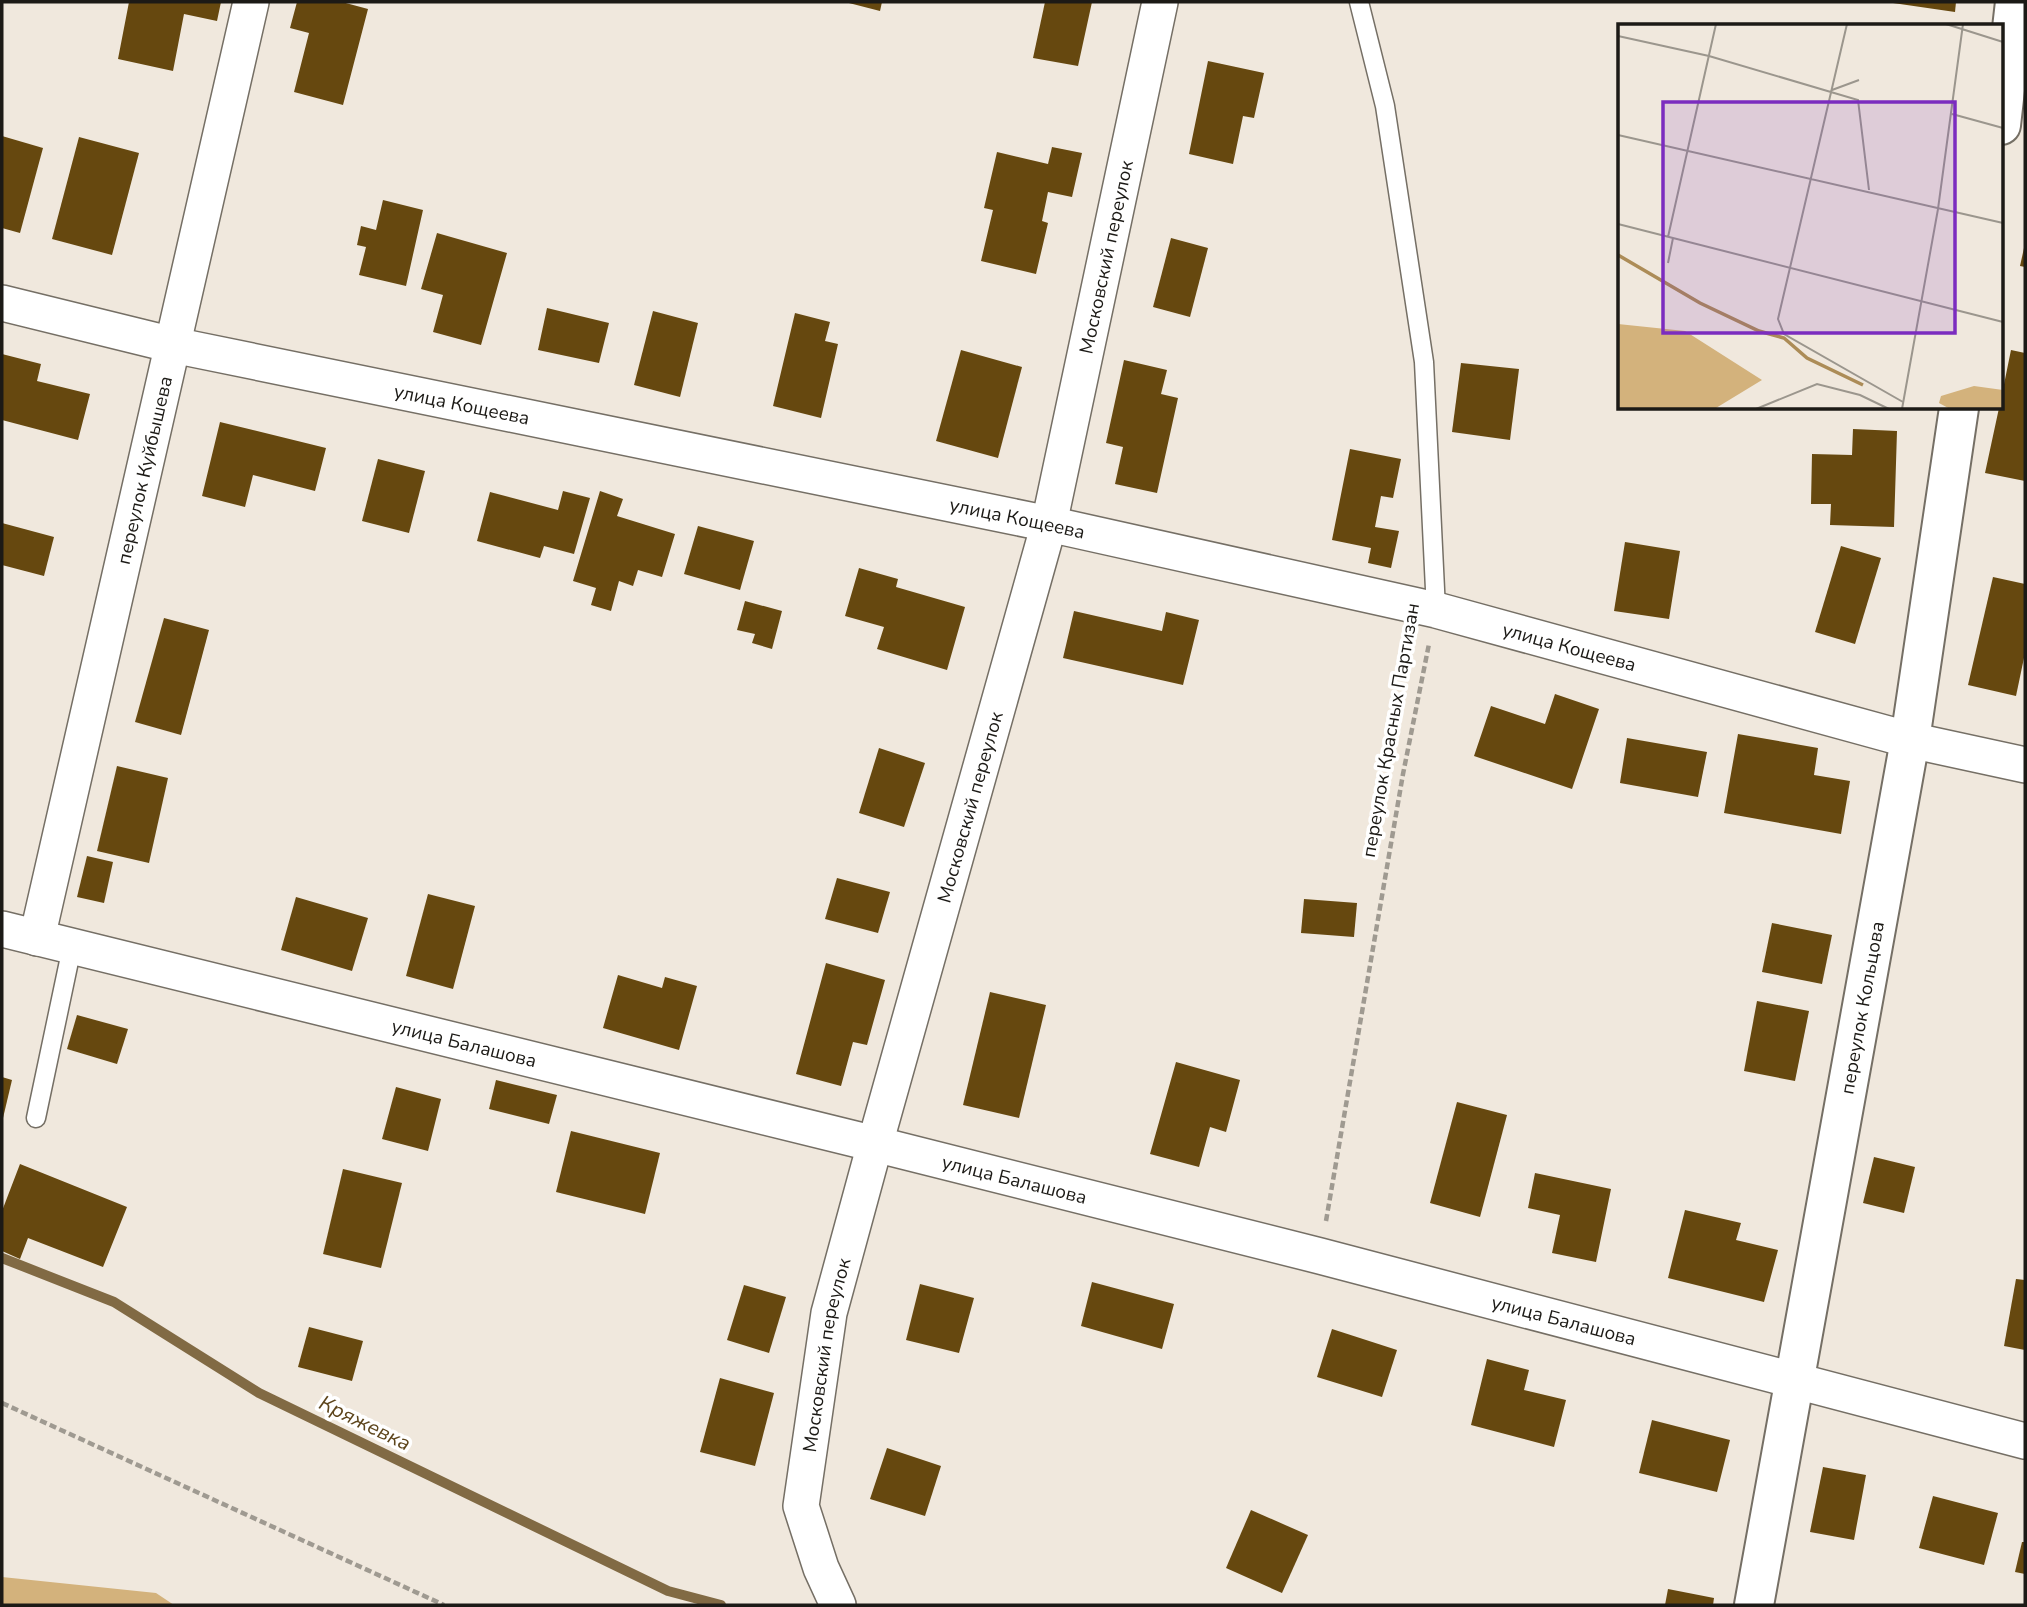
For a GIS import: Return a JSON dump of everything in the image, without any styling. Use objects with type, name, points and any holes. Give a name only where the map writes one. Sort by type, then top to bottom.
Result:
[{"type":"street","name":"переулок Куйбышева","points":[[37,939],[251,2]]},
{"type":"street","name":"Московский переулок","points":[[838,1605],[821,1568],[801,1506],[829,1313],[1049,524],[1160,2]]},
{"type":"street","points":[[2002,122],[2016,87],[2015,2]]},
{"type":"street","name":"улица Кощеева","points":[[2,303],[173,345],[1049,524],[1436,610],[1910,740],[2025,765]]},
{"type":"street","name":"переулок Кольцова","points":[[1754,1605],[1910,740],[1959,410]]},
{"type":"street","name":"улица Балашова","points":[[2,929],[1320,1256],[2025,1441]]},
{"type":"lane","name":"переулок Красных Партизан","points":[[1359,2],[1385,106],[1424,362],[1436,610]]},
{"type":"lane","points":[[36,1118],[72,947]]},
{"type":"path","name":"переулок Красных Партизан","points":[[1320,1256],[1403,774],[1436,610]]},
{"type":"path","points":[[2,1403],[444,1605]]},
{"type":"shaded area","points":[[2,1577],[156,1593],[174,1605],[2,1605]]},
{"type":"building","points":[[129,2],[221,2],[217,21],[184,14],[173,71],[118,59]]},
{"type":"building","points":[[297,2],[342,2],[368,9],[343,105],[294,92],[309,33],[290,28]]},
{"type":"building","points":[[845,2],[882,2],[880,11]]},
{"type":"building","points":[[1045,2],[1092,2],[1078,66],[1033,58]]},
{"type":"building","points":[[1893,2],[1956,2],[1955,12]]},
{"type":"building","points":[[1208,61],[1264,73],[1254,118],[1243,116],[1233,164],[1189,154]]},
{"type":"building","points":[[2,136],[43,148],[20,233],[2,228]]},
{"type":"building","points":[[79,137],[139,153],[112,255],[52,239]]},
{"type":"building","points":[[1052,147],[1082,153],[1072,197],[1048,192],[1042,221],[1048,223],[1036,274],[981,261],[993,210],[984,208],[997,152],[1048,164]]},
{"type":"building","points":[[383,200],[423,210],[406,286],[359,275],[366,247],[357,245],[361,226],[376,230]]},
{"type":"building","points":[[437,233],[507,253],[481,345],[433,332],[443,295],[421,289]]},
{"type":"building","points":[[1171,238],[1208,248],[1190,317],[1153,307]]},
{"type":"building","points":[[2025,248],[2025,267],[2020,266]]},
{"type":"building","points":[[547,308],[609,323],[599,363],[538,350]]},
{"type":"building","points":[[653,311],[698,323],[680,397],[634,385]]},
{"type":"building","points":[[795,313],[830,322],[825,341],[838,344],[821,418],[773,406]]},
{"type":"building","points":[[961,350],[1022,367],[998,458],[936,441]]},
{"type":"building","points":[[2011,350],[2025,353],[2025,481],[1985,473],[1999,410],[2002,410],[2002,394]]},
{"type":"building","points":[[2,354],[41,364],[37,381],[90,394],[78,440],[2,420]]},
{"type":"building","points":[[1124,360],[1167,370],[1161,394],[1178,398],[1157,493],[1115,484],[1123,447],[1106,443]]},
{"type":"building","points":[[1461,363],[1519,369],[1510,440],[1452,432]]},
{"type":"building","points":[[220,422],[326,448],[315,491],[253,475],[245,507],[202,496]]},
{"type":"building","points":[[1853,429],[1897,431],[1894,527],[1830,525],[1831,504],[1811,504],[1812,454],[1852,455]]},
{"type":"building","points":[[1350,449],[1401,459],[1393,498],[1381,496],[1375,527],[1399,531],[1391,568],[1368,563],[1371,548],[1332,540]]},
{"type":"building","points":[[378,459],[425,471],[409,533],[362,521]]},
{"type":"building","points":[[563,491],[590,498],[574,554],[544,546],[540,558],[477,541],[490,492],[558,510]]},
{"type":"building","points":[[600,491],[623,499],[617,516],[675,534],[662,577],[638,570],[633,586],[619,581],[611,611],[591,605],[596,588],[573,581]]},
{"type":"building","points":[[2,523],[54,537],[44,576],[2,565]]},
{"type":"building","points":[[698,526],[754,541],[740,590],[684,574]]},
{"type":"building","points":[[1625,542],[1680,551],[1669,619],[1614,611]]},
{"type":"building","points":[[1841,546],[1881,558],[1855,644],[1815,632]]},
{"type":"building","points":[[859,568],[898,579],[896,587],[965,607],[947,670],[877,649],[884,627],[845,616]]},
{"type":"building","points":[[1993,577],[2025,584],[2025,653],[2016,696],[1968,685]]},
{"type":"building","points":[[745,601],[782,611],[772,649],[752,643],[755,634],[737,630]]},
{"type":"building","points":[[1074,611],[1162,631],[1166,612],[1199,620],[1183,685],[1063,658]]},
{"type":"building","points":[[164,618],[209,630],[181,735],[135,722]]},
{"type":"building","points":[[1555,694],[1599,709],[1572,789],[1474,756],[1491,706],[1545,724]]},
{"type":"building","points":[[1738,734],[1818,748],[1814,775],[1850,781],[1841,834],[1724,813]]},
{"type":"building","points":[[1627,738],[1707,752],[1698,797],[1620,783]]},
{"type":"building","points":[[879,748],[925,763],[904,827],[859,813]]},
{"type":"building","points":[[117,766],[168,778],[149,863],[97,851]]},
{"type":"building","points":[[87,856],[113,862],[104,903],[77,897]]},
{"type":"building","points":[[837,878],[890,892],[878,933],[825,919]]},
{"type":"building","points":[[428,894],[475,906],[453,989],[406,976]]},
{"type":"building","points":[[296,897],[368,918],[352,971],[281,950]]},
{"type":"building","points":[[1304,899],[1357,903],[1354,937],[1301,933]]},
{"type":"building","points":[[1772,923],[1832,935],[1822,984],[1762,972]]},
{"type":"building","points":[[826,963],[885,980],[867,1045],[853,1042],[841,1086],[796,1074]]},
{"type":"building","points":[[618,975],[662,988],[665,977],[697,986],[679,1050],[603,1028]]},
{"type":"building","points":[[990,992],[1046,1005],[1019,1118],[963,1105]]},
{"type":"building","points":[[1757,1001],[1809,1011],[1795,1081],[1744,1071]]},
{"type":"building","points":[[77,1015],[128,1029],[117,1064],[67,1049]]},
{"type":"building","points":[[1176,1062],[1240,1080],[1226,1132],[1210,1127],[1199,1167],[1150,1154]]},
{"type":"building","points":[[2,1077],[12,1080],[3,1118],[2,1117]]},
{"type":"building","points":[[496,1080],[557,1095],[549,1124],[489,1109]]},
{"type":"building","points":[[396,1087],[441,1099],[428,1151],[382,1139]]},
{"type":"building","points":[[1457,1102],[1507,1115],[1480,1217],[1430,1203]]},
{"type":"building","points":[[571,1131],[660,1153],[645,1214],[556,1192]]},
{"type":"building","points":[[1874,1157],[1915,1167],[1904,1213],[1863,1203]]},
{"type":"building","points":[[20,1164],[127,1207],[103,1267],[28,1238],[20,1259],[2,1251],[2,1211]]},
{"type":"building","points":[[343,1169],[402,1183],[381,1268],[323,1254]]},
{"type":"building","points":[[1535,1173],[1611,1189],[1596,1262],[1552,1253],[1560,1215],[1528,1208]]},
{"type":"building","points":[[1685,1210],[1741,1223],[1736,1240],[1778,1250],[1764,1302],[1668,1278]]},
{"type":"building","points":[[2016,1279],[2025,1280],[2025,1350],[2004,1346]]},
{"type":"building","points":[[1092,1282],[1174,1304],[1162,1349],[1081,1326]]},
{"type":"building","points":[[920,1284],[974,1298],[959,1353],[906,1340]]},
{"type":"building","points":[[744,1285],[786,1297],[769,1353],[727,1340]]},
{"type":"building","points":[[309,1327],[363,1341],[352,1381],[298,1367]]},
{"type":"building","points":[[1332,1329],[1397,1350],[1382,1397],[1317,1377]]},
{"type":"building","points":[[1487,1359],[1529,1370],[1524,1390],[1566,1400],[1554,1447],[1471,1425]]},
{"type":"building","points":[[720,1378],[774,1393],[755,1466],[700,1452]]},
{"type":"building","points":[[1652,1420],[1730,1440],[1717,1492],[1639,1473]]},
{"type":"building","points":[[887,1448],[941,1466],[925,1516],[870,1499]]},
{"type":"building","points":[[1823,1467],[1866,1475],[1854,1540],[1810,1532]]},
{"type":"building","points":[[1933,1496],[1998,1513],[1984,1565],[1919,1548]]},
{"type":"building","points":[[1251,1510],[1308,1535],[1282,1593],[1226,1568]]},
{"type":"building","points":[[2022,1542],[2025,1542],[2025,1574],[2015,1572]]},
{"type":"building","points":[[1668,1589],[1714,1598],[1713,1605],[1665,1605]]},
{"type":"waterway","name":"Кряжевка","points":[[2,1258],[114,1302],[259,1393],[668,1591],[721,1605]]}]
